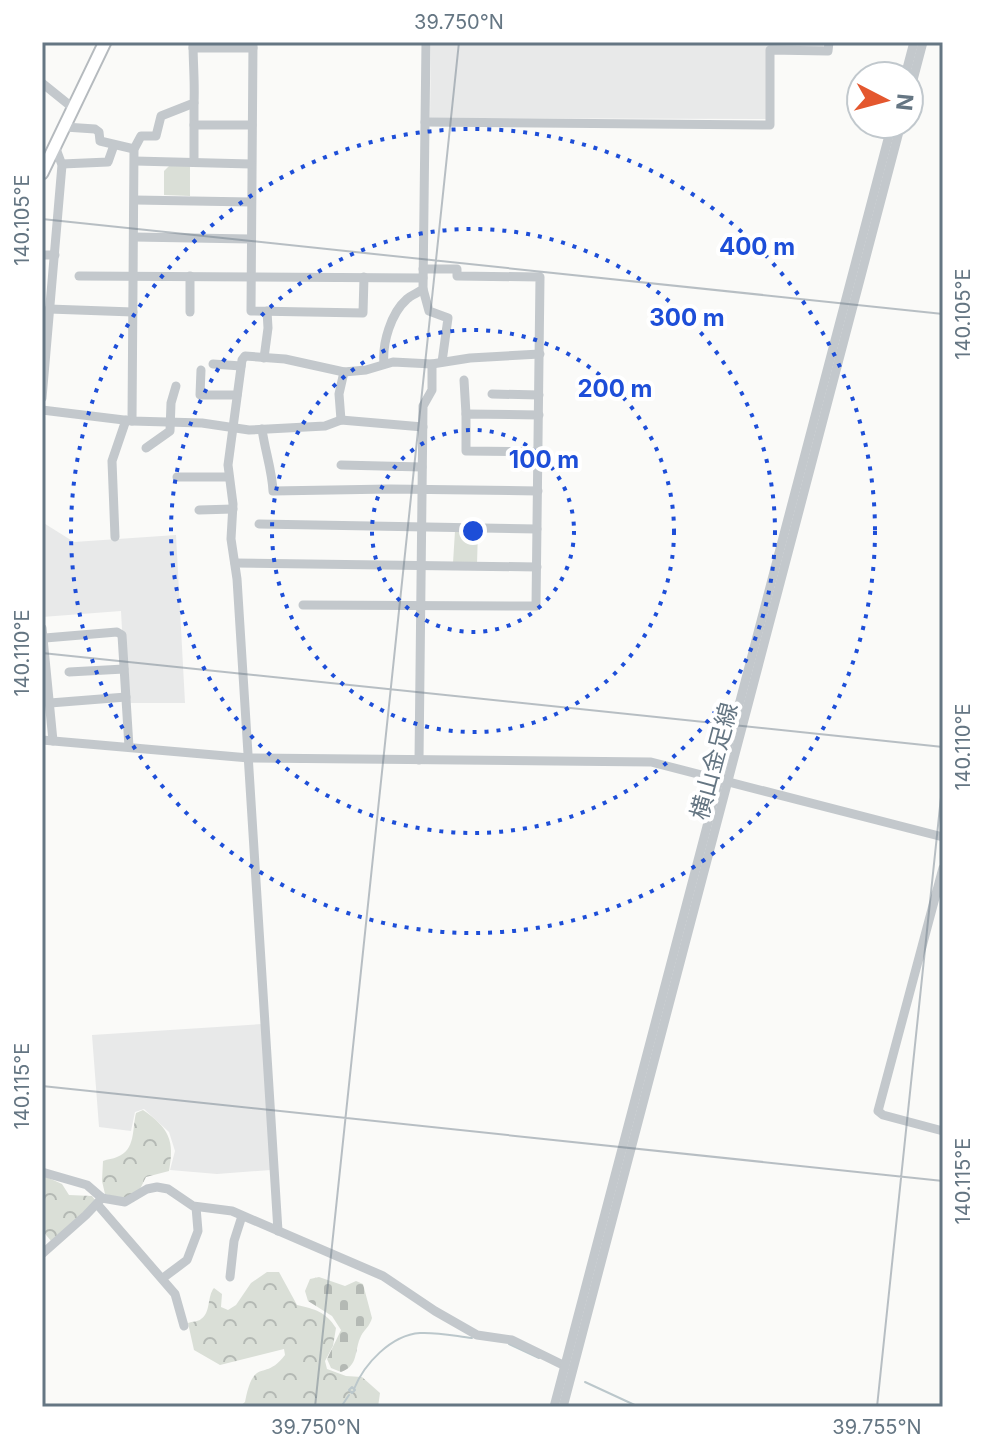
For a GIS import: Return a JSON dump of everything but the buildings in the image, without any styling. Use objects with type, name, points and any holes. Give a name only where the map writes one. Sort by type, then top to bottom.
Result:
[{"type":"main road","points":[[42,173],[105,42]]},
{"type":"street","points":[[419,760],[423,406],[432,390],[448,318],[429,311],[423,279],[426,42]]},
{"type":"street","points":[[425,122],[770,125],[770,50],[828,51],[829,42]]},
{"type":"street","points":[[194,162],[193,45],[253,45],[251,311],[363,313],[364,277]]},
{"type":"street","points":[[44,87],[73,108]]},
{"type":"street","points":[[115,537],[112,461],[129,421],[134,149],[141,136],[156,136],[161,116],[194,103]]},
{"type":"street","points":[[194,125],[252,125]]},
{"type":"street","points":[[65,127],[95,129],[99,132],[100,141],[134,149]]},
{"type":"street","name":"横山金足線","points":[[563,1407],[888,140]]},
{"type":"street","name":"横山金足線","points":[[554,1407],[897,140]]},
{"type":"street","points":[[62,164],[108,162],[114,145]]},
{"type":"street","points":[[42,398],[49,309],[46,295],[55,255],[62,164],[55,146]]},
{"type":"street","points":[[135,161],[251,164]]},
{"type":"street","points":[[135,200],[251,202]]},
{"type":"street","points":[[134,237],[250,239]]},
{"type":"street","points":[[42,255],[55,255]]},
{"type":"street","points":[[79,276],[423,279],[457,269],[457,276],[540,277],[536,606],[303,605]]},
{"type":"street","points":[[190,276],[190,312]]},
{"type":"street","points":[[384,364],[383,340],[406,299],[423,279]]},
{"type":"street","points":[[49,309],[133,312]]},
{"type":"street","points":[[264,358],[267,311]]},
{"type":"street","points":[[278,1231],[249,758],[231,539],[233,509],[229,477],[241,366],[245,356],[285,359],[344,372],[384,364],[540,354]]},
{"type":"street","points":[[213,364],[241,366]]},
{"type":"street","points":[[201,370],[200,395],[237,395]]},
{"type":"street","points":[[341,420],[339,394],[344,372]]},
{"type":"street","points":[[464,380],[466,451],[538,452]]},
{"type":"street","points":[[146,448],[170,431],[171,403],[176,386]]},
{"type":"street","points":[[492,394],[539,395]]},
{"type":"street","points":[[42,410],[129,421],[202,423],[232,428],[325,426],[341,420],[423,427]]},
{"type":"street","points":[[466,414],[539,415]]},
{"type":"street","points":[[262,429],[266,460],[272,469],[273,491],[538,491]]},
{"type":"street","points":[[341,465],[422,467]]},
{"type":"street","points":[[177,477],[229,477]]},
{"type":"street","points":[[199,510],[233,509]]},
{"type":"street","points":[[259,524],[537,529]]},
{"type":"street","points":[[235,563],[537,567]]},
{"type":"street","points":[[129,747],[122,635],[117,632],[44,633],[50,703],[47,741],[249,758],[651,762],[943,837]]},
{"type":"street","points":[[69,672],[124,669]]},
{"type":"street","points":[[50,703],[126,697]]},
{"type":"street","points":[[943,868],[878,1111],[943,1131]]},
{"type":"street","points":[[42,1172],[87,1185],[175,1294],[184,1326]]},
{"type":"street","points":[[42,1254],[100,1201],[125,1202],[147,1189],[168,1189],[196,1207],[232,1211],[383,1276],[477,1335],[512,1340],[565,1366]]},
{"type":"street","points":[[163,1278],[187,1260],[198,1231],[196,1207]]},
{"type":"street","points":[[230,1277],[234,1241],[242,1216]]},
{"type":"shaded area","points":[[431,42],[824,42],[823,52],[774,53],[773,119],[430,118]]},
{"type":"shaded area","points":[[42,522],[74,542],[176,535],[185,703],[126,703],[121,611],[42,617]]},
{"type":"shaded area","points":[[262,1024],[271,1170],[217,1174],[170,1170],[175,1151],[169,1132],[144,1109],[135,1112],[131,1131],[99,1127],[92,1035]]},
{"type":"green space","points":[[170,165],[190,166],[190,196],[164,195],[164,171]]},
{"type":"green space","points":[[455,531],[478,531],[477,563],[453,563]]},
{"type":"green space","points":[[143,1110],[159,1123],[168,1136],[171,1151],[169,1171],[146,1177],[139,1191],[125,1199],[105,1194],[103,1161],[123,1154],[127,1149],[136,1113]]},
{"type":"green space","points":[[42,1175],[62,1184],[69,1195],[92,1196],[95,1200],[51,1241],[42,1230]]},
{"type":"green space","points":[[267,1272],[279,1272],[297,1305],[320,1312],[328,1318],[336,1328],[333,1346],[325,1361],[327,1369],[346,1376],[362,1377],[380,1393],[378,1407],[239,1407],[245,1402],[252,1379],[278,1363],[285,1355],[284,1349],[220,1365],[194,1350],[188,1323],[204,1316],[214,1288],[222,1294],[221,1307],[228,1310],[236,1305],[251,1283]]},
{"type":"green space","points":[[319,1277],[345,1286],[356,1281],[363,1284],[372,1318],[361,1336],[351,1366],[341,1372],[331,1368],[327,1359],[341,1330],[332,1316],[308,1301],[305,1291],[310,1279]]},
{"type":"waterway","points":[[354,1389],[364,1370],[380,1352],[399,1339],[420,1333],[472,1338]]},
{"type":"waterway","points":[[509,1344],[539,1358]]},
{"type":"waterway","points":[[585,1382],[639,1407]]},
{"type":"waterway","points":[[352,1387],[355,1390],[352,1393],[349,1390],[352,1387]]},
{"type":"waterway","points":[[341,1407],[349,1395]]}]
